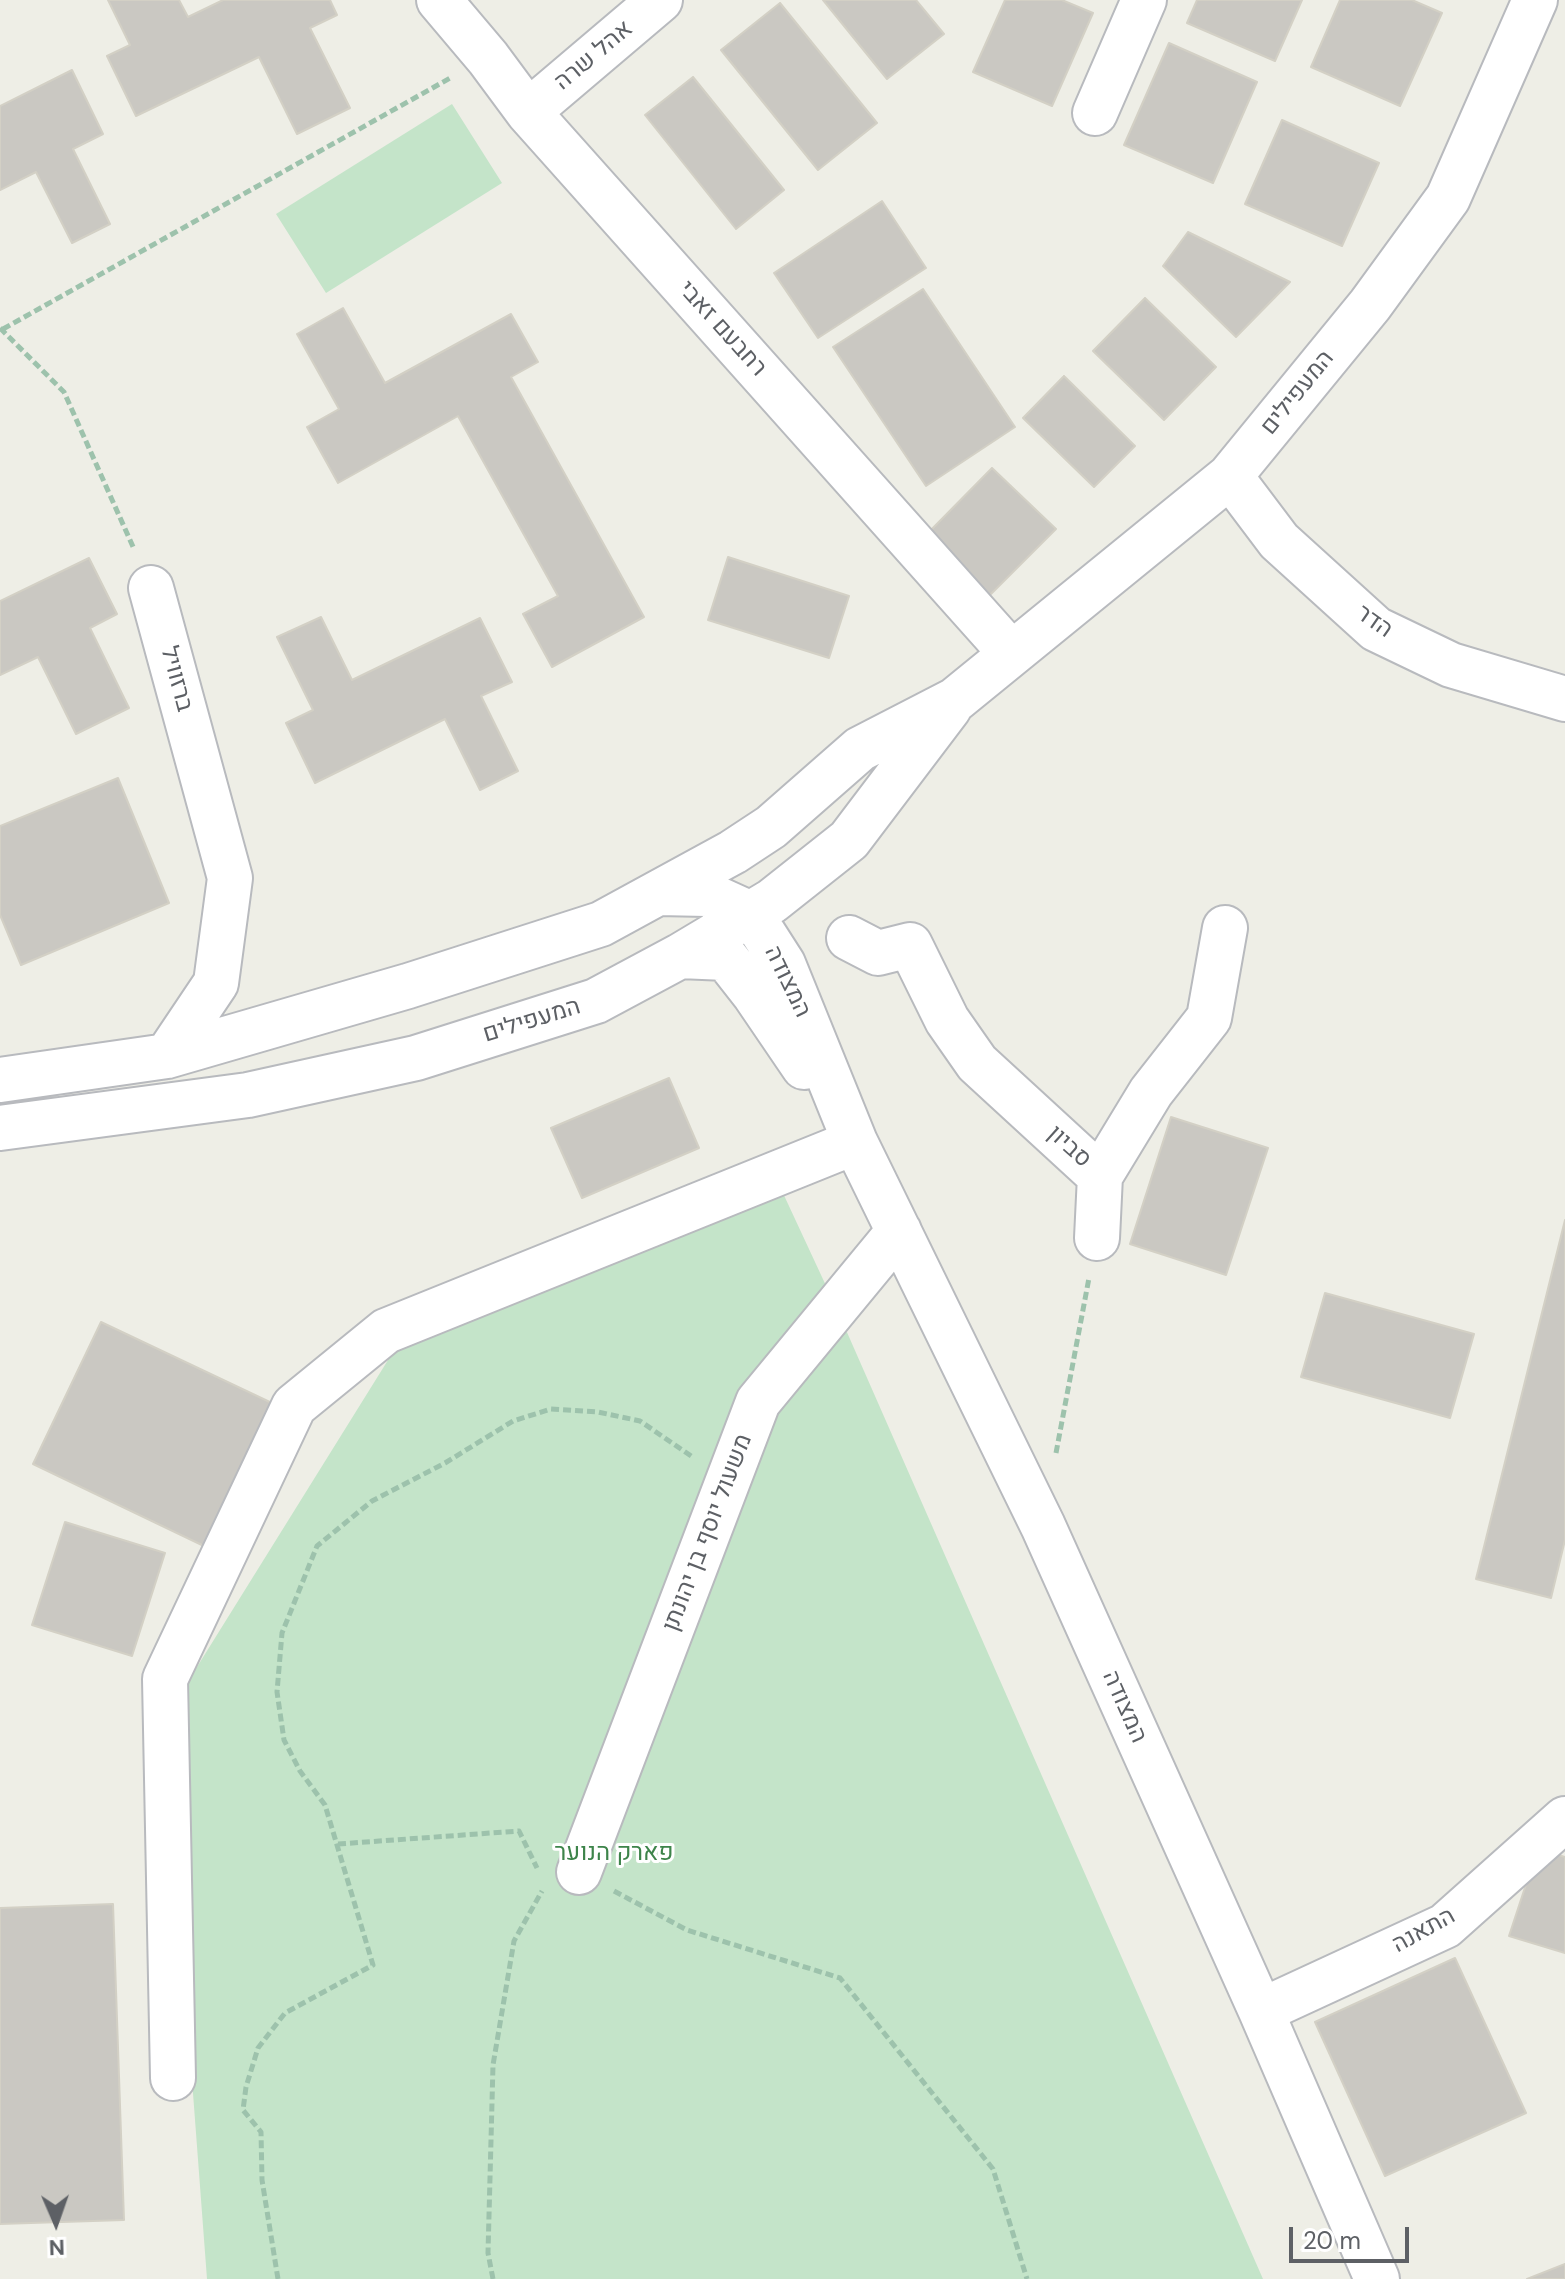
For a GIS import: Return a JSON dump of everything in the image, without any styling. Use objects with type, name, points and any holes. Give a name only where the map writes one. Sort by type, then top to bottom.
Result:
[{"type":"street","name":"רחבעם זאבי","points":[[439,0],[528,112],[1011,653]]},
{"type":"street","name":"אהל שרה","points":[[528,112],[660,0]]},
{"type":"street","points":[[1095,113],[1144,0]]},
{"type":"street","name":"המעפילים","points":[[0,1080],[167,1056],[408,986],[601,924],[733,852],[771,827],[860,749],[955,700],[1230,476],[1370,305],[1448,198],[1535,0]]},
{"type":"street","name":"הדר","points":[[1230,476],[1279,541],[1376,629],[1451,665],[1565,699]]},
{"type":"street","name":"ברזוויל","points":[[151,588],[230,878],[216,983],[167,1056]]},
{"type":"street","name":"המעפילים","points":[[0,1128],[248,1095],[416,1058],[596,1001],[772,901],[849,840],[955,700]]},
{"type":"street","points":[[658,893],[707,894],[751,914]]},
{"type":"street","name":"המצודה","points":[[751,914],[783,964],[855,1142],[1043,1526],[1261,2011],[1377,2279]]},
{"type":"street","name":"סביון","points":[[849,938],[878,953],[910,945],[947,1020],[977,1063],[1100,1176],[1151,1092],[1209,1018],[1225,928]]},
{"type":"street","name":"המצודה","points":[[680,956],[726,958],[755,995],[855,1142]]},
{"type":"street","points":[[173,2078],[165,1679],[294,1406],[386,1331],[855,1142]]},
{"type":"street","points":[[1097,1238],[1100,1176]]},
{"type":"street","name":"משעול יוסף בן יהונתן","points":[[562,1880],[758,1402],[899,1231]]},
{"type":"street","name":"התאנה","points":[[1261,2011],[1445,1926],[1565,1819]]},
{"type":"path","points":[[151,588],[64,392],[2,328],[488,58]]},
{"type":"path","points":[[1043,1526],[1097,1238]]},
{"type":"path","points":[[278,2279],[262,2180],[261,2132],[243,2110],[246,2087],[258,2048],[285,2013],[373,1965],[325,1805],[300,1771],[284,1740],[277,1692],[282,1633],[317,1546],[372,1501],[445,1463],[513,1421],[551,1409],[598,1412],[640,1421],[727,1481]]},
{"type":"path","points":[[338,1844],[519,1831],[562,1880],[687,1930],[840,1978],[993,2169],[1027,2279]]},
{"type":"path","points":[[493,2279],[488,2253],[493,2065],[514,1941],[562,1880]]},
{"type":"green space","points":[[452,104],[502,183],[326,293],[276,214]]},
{"type":"green space","name":"פארק הנוער","points":[[775,1176],[835,1305],[1263,2279],[207,2279],[192,2080],[187,1683],[398,1344]]},
{"type":"building","points":[[108,0],[179,0],[188,17],[223,0],[330,0],[337,15],[310,28],[350,108],[297,134],[259,57],[136,116],[107,56],[130,45]]},
{"type":"building","points":[[823,0],[916,0],[944,34],[887,79]]},
{"type":"building","points":[[1005,0],[1062,0],[1093,13],[1052,106],[973,72]]},
{"type":"building","points":[[1197,0],[1302,0],[1275,61],[1187,23]]},
{"type":"building","points":[[1340,0],[1412,0],[1442,13],[1400,106],[1311,67]]},
{"type":"building","points":[[780,3],[877,123],[818,170],[721,50]]},
{"type":"building","points":[[1169,43],[1257,82],[1213,183],[1124,145]]},
{"type":"building","points":[[72,70],[103,134],[73,149],[110,224],[72,243],[36,172],[0,190],[0,106]]},
{"type":"building","points":[[693,77],[784,190],[736,229],[645,115]]},
{"type":"building","points":[[1282,120],[1379,163],[1342,246],[1245,204]]},
{"type":"building","points":[[882,201],[926,268],[818,338],[774,273]]},
{"type":"building","points":[[1188,232],[1290,282],[1236,337],[1163,266]]},
{"type":"building","points":[[923,289],[1015,427],[926,486],[833,347]]},
{"type":"building","points":[[1145,298],[1216,367],[1164,420],[1093,351]]},
{"type":"building","points":[[343,308],[385,383],[511,314],[538,362],[511,377],[644,617],[552,667],[523,614],[558,596],[458,416],[338,483],[307,427],[339,409],[297,334]]},
{"type":"building","points":[[1064,376],[1135,446],[1094,487],[1023,418]]},
{"type":"building","points":[[992,468],[1056,529],[988,597],[925,536]]},
{"type":"building","points":[[728,557],[849,596],[829,658],[708,620]]},
{"type":"building","points":[[89,558],[117,614],[90,628],[129,708],[76,734],[38,657],[0,675],[0,601]]},
{"type":"building","points":[[321,617],[352,680],[480,618],[512,682],[481,696],[518,771],[480,790],[445,719],[315,783],[286,723],[313,710],[277,637]]},
{"type":"building","points":[[118,778],[169,903],[21,965],[0,915],[0,826]]},
{"type":"building","points":[[669,1078],[699,1148],[582,1198],[551,1128]]},
{"type":"building","points":[[1171,1117],[1268,1148],[1226,1275],[1130,1244]]},
{"type":"building","points":[[1565,1220],[1565,1540],[1551,1598],[1476,1579]]},
{"type":"building","points":[[1325,1293],[1474,1334],[1450,1418],[1301,1377]]},
{"type":"building","points":[[101,1322],[274,1404],[206,1547],[33,1464]]},
{"type":"building","points":[[65,1522],[165,1553],[132,1656],[32,1625]]},
{"type":"building","points":[[1538,1848],[1565,1857],[1565,1953],[1509,1936]]},
{"type":"building","points":[[113,1904],[124,2220],[0,2224],[0,1908]]},
{"type":"building","points":[[1455,1958],[1526,2113],[1385,2176],[1315,2022]]},
{"type":"building","points":[[1565,2264],[1565,2279],[1527,2279]]}]
